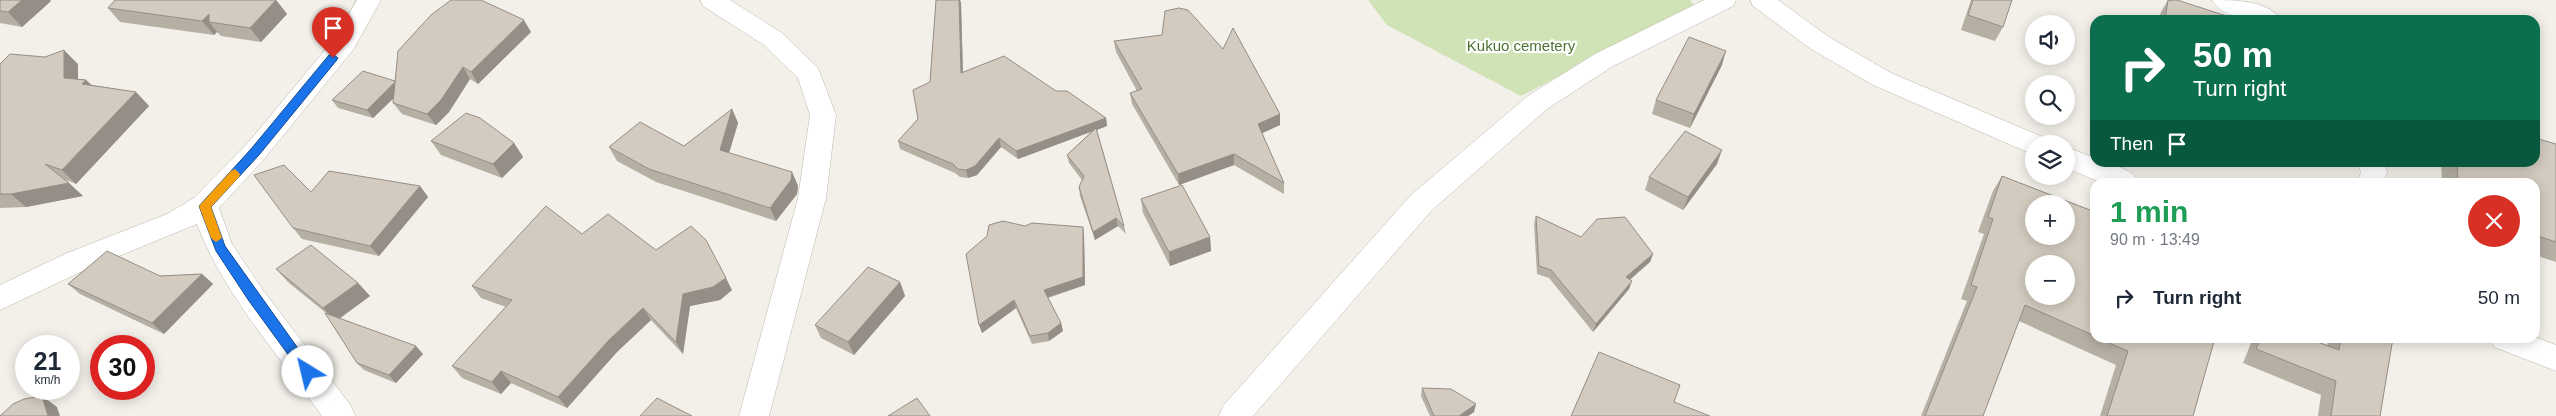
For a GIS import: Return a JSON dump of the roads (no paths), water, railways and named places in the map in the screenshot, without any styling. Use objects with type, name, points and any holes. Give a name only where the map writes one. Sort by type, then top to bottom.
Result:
[{"type":"street","points":[[0,298],[77,261],[178,222],[204,206],[255,152],[344,44],[369,0]]},
{"type":"street","points":[[712,0],[774,39],[809,74],[823,115],[812,198],[754,416]]},
{"type":"street","points":[[1234,416],[1421,203],[1538,102],[1604,60],[1724,0]]},
{"type":"street","points":[[1762,0],[1820,43],[1882,79],[2025,140]]},
{"type":"street","points":[[2224,0],[2258,15]]},
{"type":"street","points":[[2075,161],[2116,178]]},
{"type":"street","points":[[204,206],[220,248],[253,298],[340,416]]},
{"type":"street","points":[[2517,343],[2556,358]]},
{"type":"park label","name":"Kukuo cemetery","points":[[1521,45]]}]
